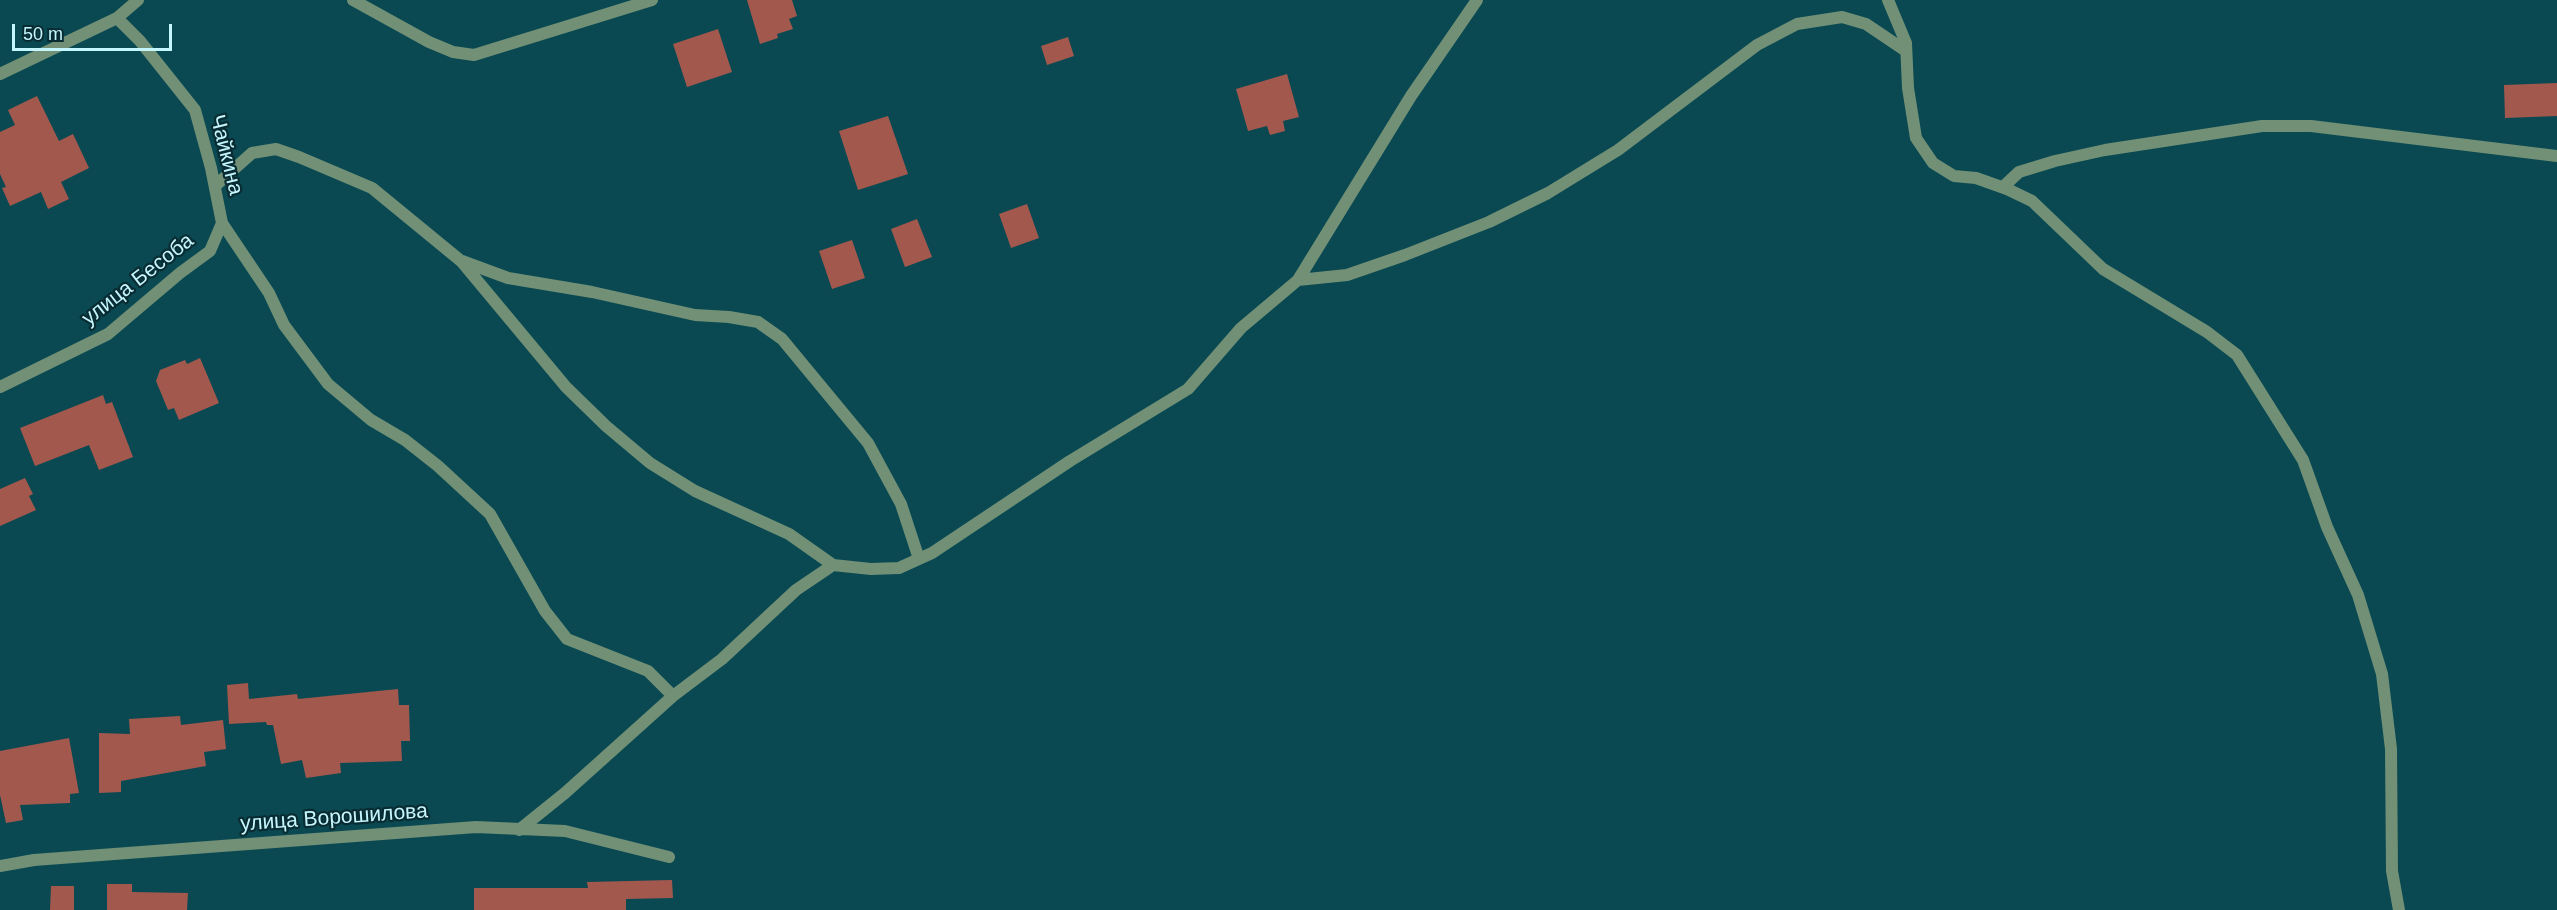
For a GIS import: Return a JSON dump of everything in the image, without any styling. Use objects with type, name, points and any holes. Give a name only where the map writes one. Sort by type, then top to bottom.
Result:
[{"type":"street","points":[[0,74],[117,18],[138,0]]},
{"type":"street","points":[[353,0],[429,42],[453,52],[474,55],[650,1]]},
{"type":"street","points":[[214,186],[252,153],[276,149],[372,188],[461,261],[566,387],[606,426],[650,463],[695,491],[789,534],[833,565],[871,569],[898,568],[932,553],[1070,461],[1188,389],[1241,328],[1298,280],[1411,96],[1477,0]]},
{"type":"street","points":[[1888,0],[1906,43],[1908,88],[1916,138],[1932,163],[1954,176],[1976,178],[2003,187],[2032,201],[2103,269],[2207,332],[2237,355],[2303,460],[2327,527],[2358,595],[2382,674],[2391,749],[2392,871],[2399,910]]},
{"type":"street","points":[[1298,280],[1347,275],[1489,222],[1548,194],[1618,150],[1757,45],[1797,24],[1842,17],[1866,24],[1906,51]]},
{"type":"street","name":"Чайкина","points":[[117,18],[140,40],[195,110],[222,223]]},
{"type":"street","points":[[2003,187],[2019,172],[2055,160],[2262,126],[2311,126],[2557,156]]},
{"type":"street","points":[[222,223],[269,293],[284,325],[328,384],[371,420],[405,440],[438,466],[490,514],[545,611],[567,639],[648,670],[673,696]]},
{"type":"street","name":"улица Бесоба","points":[[0,387],[108,334],[180,273],[210,252],[222,223]]},
{"type":"street","points":[[461,261],[508,278],[592,292],[695,315],[758,322],[782,339],[868,443],[901,504],[919,559]]},
{"type":"street","points":[[519,830],[565,793],[673,696],[722,659],[796,590],[833,565]]},
{"type":"street","name":"улица Ворошилова","points":[[0,866],[34,860],[476,827],[565,831],[669,857]]},
{"type":"building","points":[[747,0],[792,0],[797,16],[789,19],[793,29],[777,34],[778,38],[760,44]]},
{"type":"building","points":[[718,29],[732,72],[687,87],[673,44]]},
{"type":"building","points":[[1068,37],[1074,56],[1047,65],[1041,46]]},
{"type":"building","points":[[1287,74],[1299,117],[1283,121],[1285,131],[1270,135],[1267,126],[1248,131],[1236,89]]},
{"type":"building","points":[[2557,83],[2557,116],[2505,118],[2504,85]]},
{"type":"building","points":[[37,96],[59,141],[73,134],[89,168],[61,182],[69,199],[48,209],[41,192],[10,206],[2,188],[6,187],[0,174],[0,132],[15,125],[8,110]]},
{"type":"building","points":[[888,116],[908,174],[858,190],[839,131]]},
{"type":"building","points":[[1027,204],[1039,238],[1011,248],[999,214]]},
{"type":"building","points":[[917,219],[932,257],[905,267],[891,229]]},
{"type":"building","points":[[852,240],[865,278],[832,289],[819,251]]},
{"type":"building","points":[[200,358],[219,403],[179,420],[174,408],[168,410],[156,381],[160,370],[185,360],[187,364]]},
{"type":"building","points":[[103,395],[106,404],[112,402],[133,457],[99,470],[89,445],[35,466],[20,428]]},
{"type":"building","points":[[25,478],[33,494],[29,496],[36,510],[0,526],[0,489]]},
{"type":"building","points":[[248,683],[249,699],[297,694],[298,699],[398,689],[399,705],[409,705],[410,741],[401,741],[402,761],[340,763],[341,773],[306,778],[302,760],[281,764],[273,725],[267,725],[266,722],[229,724],[227,685]]},
{"type":"building","points":[[180,716],[181,725],[223,720],[226,749],[204,752],[206,766],[121,781],[121,792],[99,793],[99,733],[130,734],[129,719]]},
{"type":"building","points":[[69,738],[79,793],[70,794],[70,803],[20,805],[23,820],[6,823],[0,795],[0,751]]},
{"type":"building","points":[[672,880],[673,898],[626,899],[626,910],[474,910],[474,888],[588,888],[587,882]]},
{"type":"building","points":[[107,884],[132,884],[132,892],[188,893],[187,910],[107,910]]},
{"type":"building","points":[[51,886],[74,886],[74,910],[50,910]]}]
